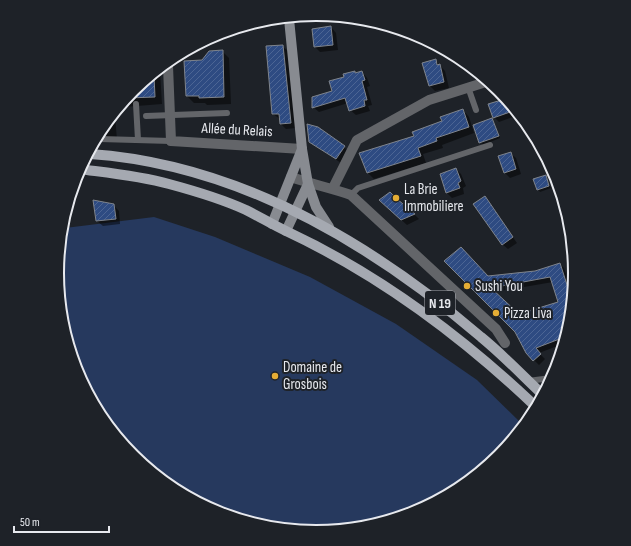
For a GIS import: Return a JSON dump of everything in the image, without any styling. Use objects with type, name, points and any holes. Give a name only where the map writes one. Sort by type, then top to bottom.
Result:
[{"type":"main road","name":"N 19","points":[[94,152],[171,167],[227,183],[280,204],[329,228],[418,286],[481,336],[539,391]]},
{"type":"main road","name":"N 19","points":[[86,170],[121,174],[174,185],[245,210],[336,257],[399,295],[482,357],[532,402]]},
{"type":"street","points":[[289,23],[302,149],[308,184],[316,207],[329,228]]},
{"type":"street","points":[[168,68],[170,141]]},
{"type":"street","points":[[333,188],[357,140],[430,100],[481,83]]},
{"type":"street","name":"Allée du Relais","points":[[170,141],[302,149]]},
{"type":"street","points":[[272,224],[302,149]]},
{"type":"street","points":[[291,177],[308,184],[333,188],[351,195],[496,329],[505,342]]},
{"type":"street","points":[[286,231],[308,184]]},
{"type":"lane","points":[[468,87],[476,110]]},
{"type":"lane","points":[[136,104],[138,140]]},
{"type":"lane","points":[[146,116],[226,113]]},
{"type":"lane","name":"Allée du Relais","points":[[103,138],[170,141]]},
{"type":"lane","points":[[351,195],[358,188],[490,144]]},
{"type":"lane","points":[[528,380],[544,379]]},
{"type":"shaded area","name":"Domaine de Grosbois","points":[[154,217],[215,237],[310,277],[396,324],[477,380],[519,421],[494,451],[456,483],[427,499],[397,512],[348,523],[316,525],[283,523],[266,520],[234,512],[219,506],[175,483],[149,462],[126,439],[97,399],[89,384],[77,354],[68,322],[64,289],[64,257],[68,228]]},
{"type":"building","points":[[331,26],[333,45],[314,47],[312,29]]},
{"type":"building","points":[[283,45],[291,123],[280,124],[279,114],[272,114],[266,46]]},
{"type":"building","points":[[223,50],[224,97],[199,98],[199,96],[186,96],[184,61],[202,60],[209,51]]},
{"type":"building","points":[[436,59],[437,65],[440,64],[444,82],[429,86],[422,63]]},
{"type":"building","points":[[355,71],[355,73],[362,71],[365,80],[362,81],[367,100],[364,100],[365,106],[349,111],[345,98],[312,108],[312,97],[332,91],[329,81],[344,77],[343,74]]},
{"type":"building","points":[[154,80],[155,97],[134,98]]},
{"type":"building","points":[[499,101],[509,112],[493,118],[488,104]]},
{"type":"building","points":[[463,109],[469,127],[436,138],[437,141],[418,148],[421,156],[367,173],[359,153],[414,136],[412,132],[442,121],[440,117]]},
{"type":"building","points":[[492,118],[499,136],[479,143],[473,125]]},
{"type":"building","points":[[307,124],[318,127],[345,146],[336,159],[309,142]]},
{"type":"building","points":[[511,152],[516,169],[504,173],[498,156]]},
{"type":"building","points":[[456,168],[461,181],[458,183],[460,188],[446,193],[440,174]]},
{"type":"building","points":[[546,175],[549,186],[537,190],[533,179]]},
{"type":"building","points":[[390,192],[415,214],[401,220],[379,200]]},
{"type":"building","points":[[485,196],[513,237],[502,245],[473,204]]},
{"type":"building","points":[[93,200],[114,204],[116,219],[96,221]]},
{"type":"building","points":[[461,247],[488,276],[535,271],[560,263],[567,286],[563,322],[559,339],[536,348],[541,354],[533,361],[526,353],[515,332],[444,261]],"holes":[[[550,277],[558,302],[519,314],[491,288]]]},
{"type":"place","name":"La Brie Immobiliere","points":[[396,198]]},
{"type":"place","name":"Sushi You","points":[[467,286]]},
{"type":"place","name":"Pizza Liva","points":[[496,313]]},
{"type":"place","name":"Domaine de Grosbois","points":[[275,376]]}]
